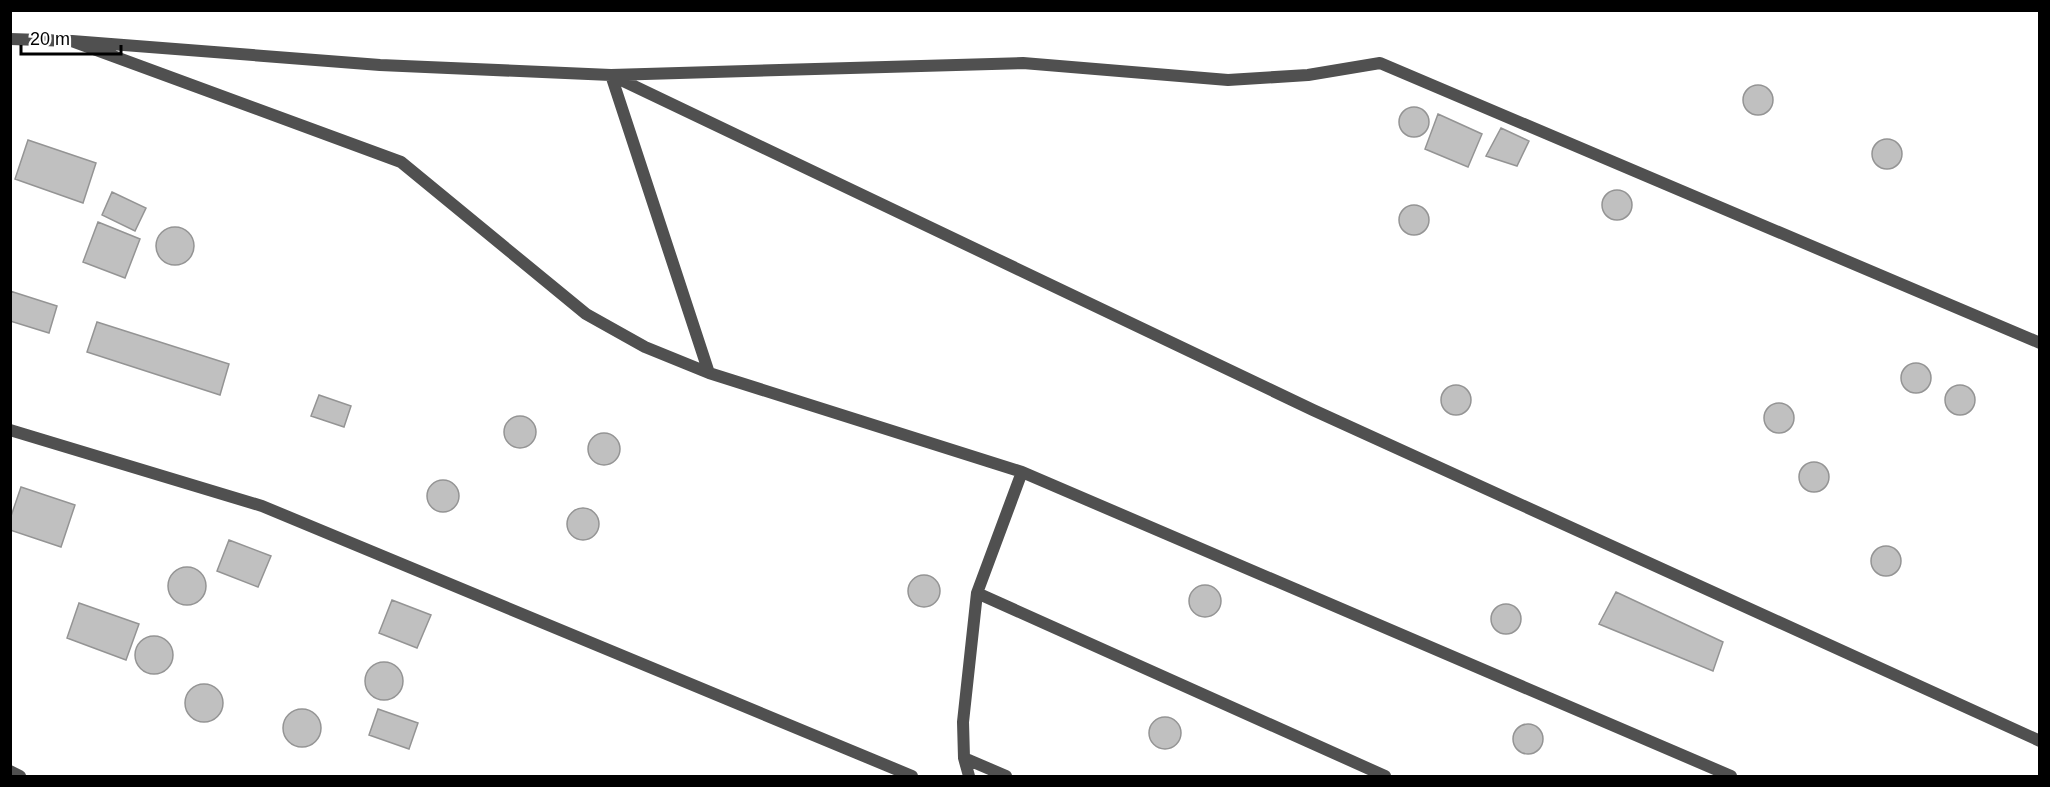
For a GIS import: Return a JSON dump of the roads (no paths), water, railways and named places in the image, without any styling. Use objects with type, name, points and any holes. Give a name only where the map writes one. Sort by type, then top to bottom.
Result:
[{"type":"street","points":[[10,39],[72,41],[380,65],[611,75],[1023,63],[1228,80],[1308,75],[1380,63],[2040,344]]},
{"type":"street","points":[[72,41],[401,162],[586,314],[645,347],[709,373],[1022,472],[1731,777]]},
{"type":"street","points":[[611,75],[709,373]]},
{"type":"street","points":[[611,75],[1313,410],[2040,741]]},
{"type":"street","points":[[10,430],[262,506],[912,777]]},
{"type":"street","points":[[969,777],[964,758],[963,722],[977,593],[1022,472]]},
{"type":"street","points":[[977,593],[1385,777]]},
{"type":"street","points":[[964,758],[1006,777]]},
{"type":"street","points":[[10,771],[20,777]]}]
